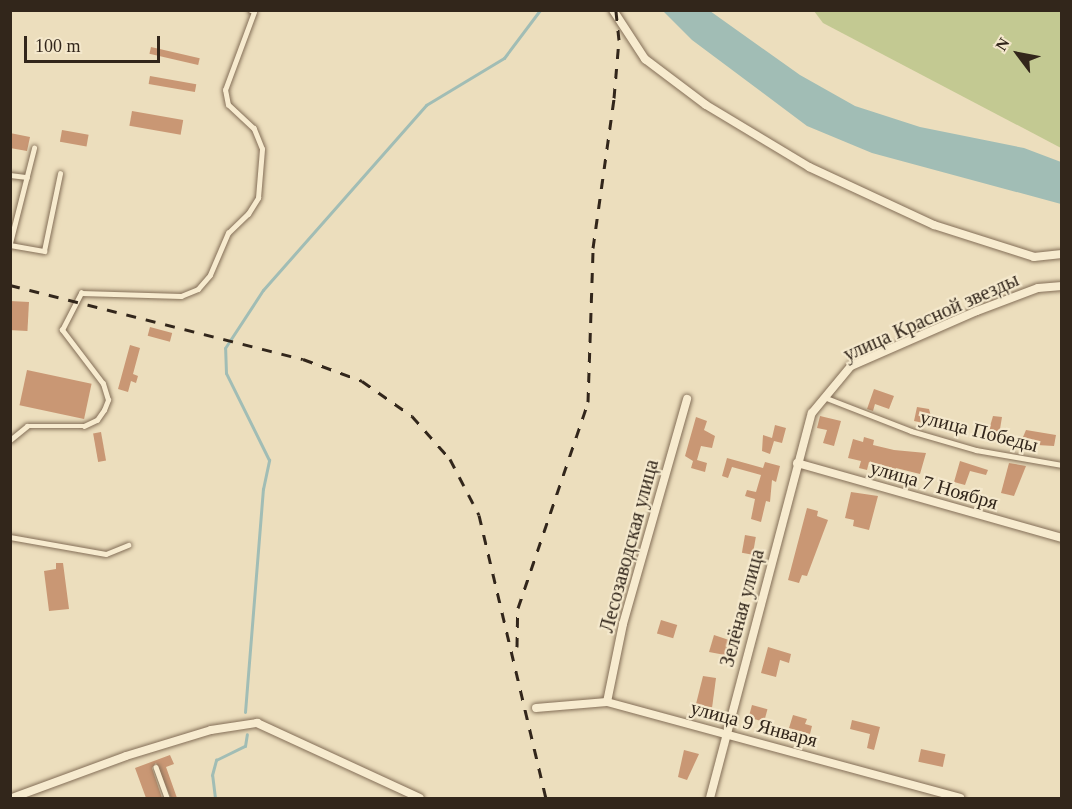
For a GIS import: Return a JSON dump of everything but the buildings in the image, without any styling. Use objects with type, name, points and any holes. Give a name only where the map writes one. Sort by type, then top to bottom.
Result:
[{"type":"street","points":[[613,10],[645,59],[706,105],[809,167],[934,225],[1034,257],[1062,254]]},
{"type":"street","name":"улица Красной звезды","points":[[807,425],[824,397],[851,366],[977,311],[1038,288],[1062,285]]},
{"type":"street","name":"Лесозаводская улица","points":[[607,702],[622,624],[687,399]]},
{"type":"street","name":"Зелёная улица","points":[[710,798],[807,425]]},
{"type":"street","name":"улица 7 Ноября","points":[[797,463],[1062,538]]},
{"type":"street","name":"улица 9 Января","points":[[536,708],[607,702],[727,732],[960,798]]},
{"type":"street","points":[[12,798],[190,736],[257,723],[420,798]]},
{"type":"lane","points":[[10,440],[18,430],[38,423],[84,426],[97,420],[104,410],[108,400],[104,384],[62,330],[81,293],[182,297],[198,289],[210,275],[228,233],[248,214],[258,198],[262,149],[254,129],[228,105],[225,90],[253,11]]},
{"type":"lane","points":[[34,148],[10,244],[44,251],[60,174]]},
{"type":"lane","points":[[10,175],[27,177]]},
{"type":"lane","name":"улица Победы","points":[[824,397],[911,431],[976,450],[1062,465]]},
{"type":"lane","points":[[10,537],[106,554],[128,545]]},
{"type":"lane","points":[[156,767],[167,798]]},
{"type":"green space","points":[[814,11],[1061,11],[1061,148],[823,23]]},
{"type":"water","points":[[663,11],[710,11],[800,75],[855,106],[920,127],[1024,148],[1061,162],[1061,204],[872,153],[807,126],[692,40]]},
{"type":"waterway","points":[[245,712],[263,489],[269,460],[226,373],[225,348],[263,290],[426,105],[504,58],[540,10]]},
{"type":"waterway","points":[[215,798],[212,775],[216,760],[245,746],[247,734]]},
{"type":"railway","points":[[517,647],[518,608],[588,402],[593,248],[614,98],[619,40],[616,10]]},
{"type":"railway","points":[[10,285],[303,359],[362,381],[412,416],[450,459],[479,515],[546,798]]}]
